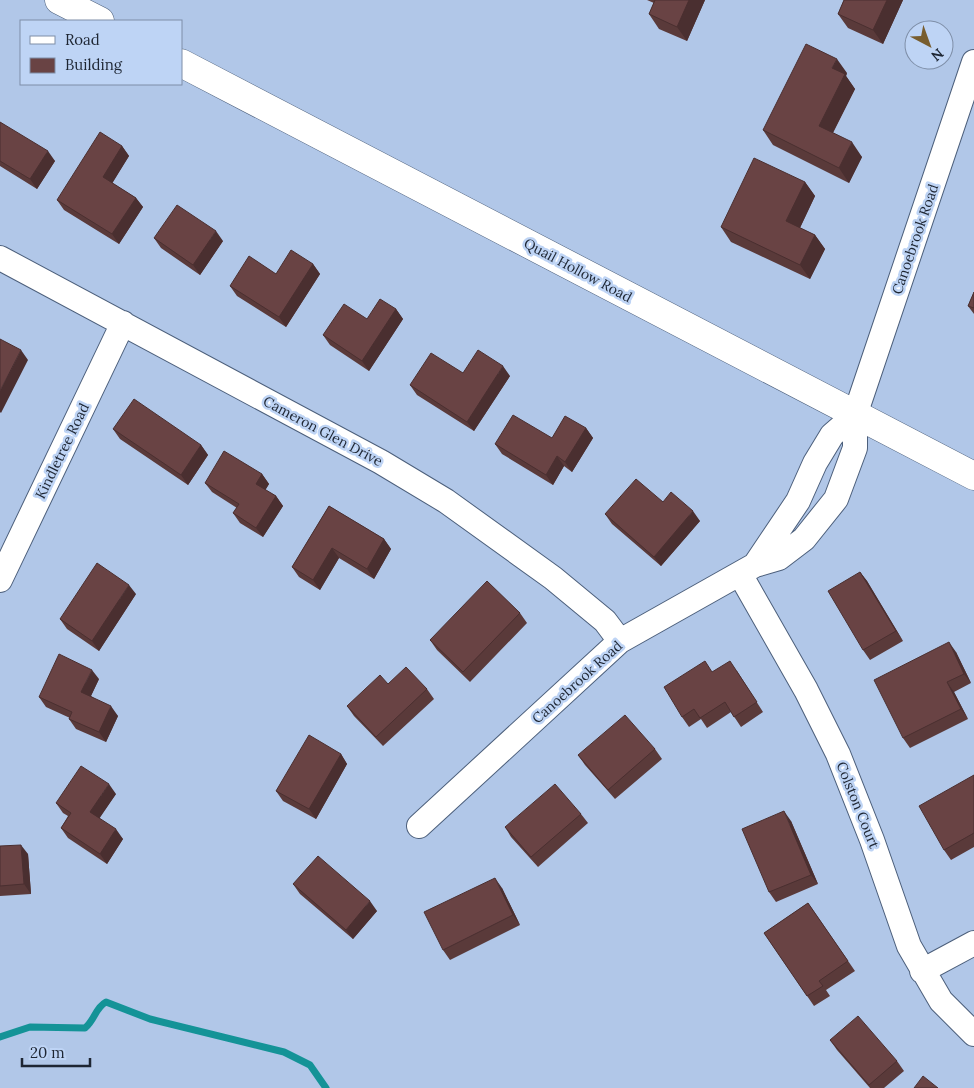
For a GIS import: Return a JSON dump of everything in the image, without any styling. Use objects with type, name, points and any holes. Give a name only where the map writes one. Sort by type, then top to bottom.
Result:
[{"type":"main road","name":"Quail Hollow Road","points":[[182,64],[974,476]]},
{"type":"street","name":"Canoebrook Road","points":[[419,826],[620,641],[747,570],[778,558],[804,539],[836,499],[855,448],[855,415],[974,62]]},
{"type":"street","name":"Cameron Glen Drive","points":[[0,258],[381,462],[446,501],[553,578],[605,621],[620,641]]},
{"type":"street","name":"Kindletree Road","points":[[0,580],[123,323]]},
{"type":"street","name":"Canoebrook Road","points":[[747,570],[798,501],[832,435],[855,415]]},
{"type":"street","name":"Colston Court","points":[[747,570],[838,754],[872,840],[900,924],[922,972],[941,1000],[974,1034]]},
{"type":"street","points":[[922,972],[974,943]]},
{"type":"building","points":[[655,0],[689,0],[677,27],[649,14]]},
{"type":"building","points":[[844,0],[887,0],[873,30],[838,14]]},
{"type":"building","points":[[806,44],[837,59],[832,68],[845,74],[819,126],[852,142],[839,168],[763,130]]},
{"type":"building","points":[[0,122],[48,151],[30,179],[0,161]]},
{"type":"building","points":[[100,132],[122,146],[103,177],[136,198],[112,234],[57,200]]},
{"type":"building","points":[[754,158],[805,182],[786,221],[815,235],[800,265],[721,227]]},
{"type":"building","points":[[177,205],[216,231],[193,265],[154,238]]},
{"type":"building","points":[[291,250],[313,264],[279,317],[230,286],[249,256],[276,274]]},
{"type":"building","points":[[974,292],[974,308],[968,306]]},
{"type":"building","points":[[380,299],[396,309],[362,361],[323,335],[344,304],[367,319]]},
{"type":"building","points":[[0,339],[21,350],[0,391]]},
{"type":"building","points":[[478,350],[503,366],[467,422],[410,385],[431,353],[463,373]]},
{"type":"building","points":[[134,399],[201,445],[181,475],[113,429]]},
{"type":"building","points":[[513,415],[552,438],[565,416],[586,428],[565,462],[557,456],[546,475],[495,444]]},
{"type":"building","points":[[224,451],[262,474],[256,484],[276,496],[256,528],[233,513],[239,504],[205,483]]},
{"type":"building","points":[[636,479],[663,502],[671,492],[693,511],[654,557],[605,514]]},
{"type":"building","points":[[329,506],[384,539],[367,569],[332,548],[313,580],[292,567]]},
{"type":"building","points":[[97,563],[129,585],[92,641],[60,619]]},
{"type":"building","points":[[860,572],[896,631],[863,650],[828,591]]},
{"type":"building","points":[[487,581],[520,613],[463,672],[430,640]]},
{"type":"building","points":[[949,642],[964,674],[947,682],[961,709],[903,738],[874,680]]},
{"type":"building","points":[[59,654],[92,670],[81,692],[111,706],[99,732],[69,719],[72,712],[39,697]]},
{"type":"building","points":[[705,661],[712,672],[730,661],[757,702],[734,717],[725,702],[700,718],[694,709],[682,717],[664,687]]},
{"type":"building","points":[[406,667],[427,689],[376,737],[347,706],[380,675],[388,684]]},
{"type":"building","points":[[625,715],[655,749],[608,790],[578,755]]},
{"type":"building","points":[[309,735],[341,754],[309,809],[276,791]]},
{"type":"building","points":[[81,766],[109,784],[90,812],[116,829],[100,854],[61,828],[71,813],[56,803]]},
{"type":"building","points":[[974,775],[974,833],[944,850],[919,806]]},
{"type":"building","points":[[555,784],[581,814],[531,857],[505,827]]},
{"type":"building","points":[[784,811],[811,875],[769,892],[742,829]]},
{"type":"building","points":[[21,845],[24,884],[0,886],[0,846]]},
{"type":"building","points":[[318,856],[370,901],[346,930],[293,884]]},
{"type":"building","points":[[495,878],[513,915],[443,950],[424,912]]},
{"type":"building","points":[[808,903],[848,961],[819,981],[823,986],[807,996],[764,933]]},
{"type":"building","points":[[858,1016],[897,1061],[869,1085],[830,1040]]},
{"type":"building","points":[[923,1076],[938,1088],[914,1088]]},
{"type":"waterway","points":[[0,1037],[30,1027],[85,1028],[99,1007],[106,1002],[150,1019],[284,1052],[310,1065],[326,1088]]}]
